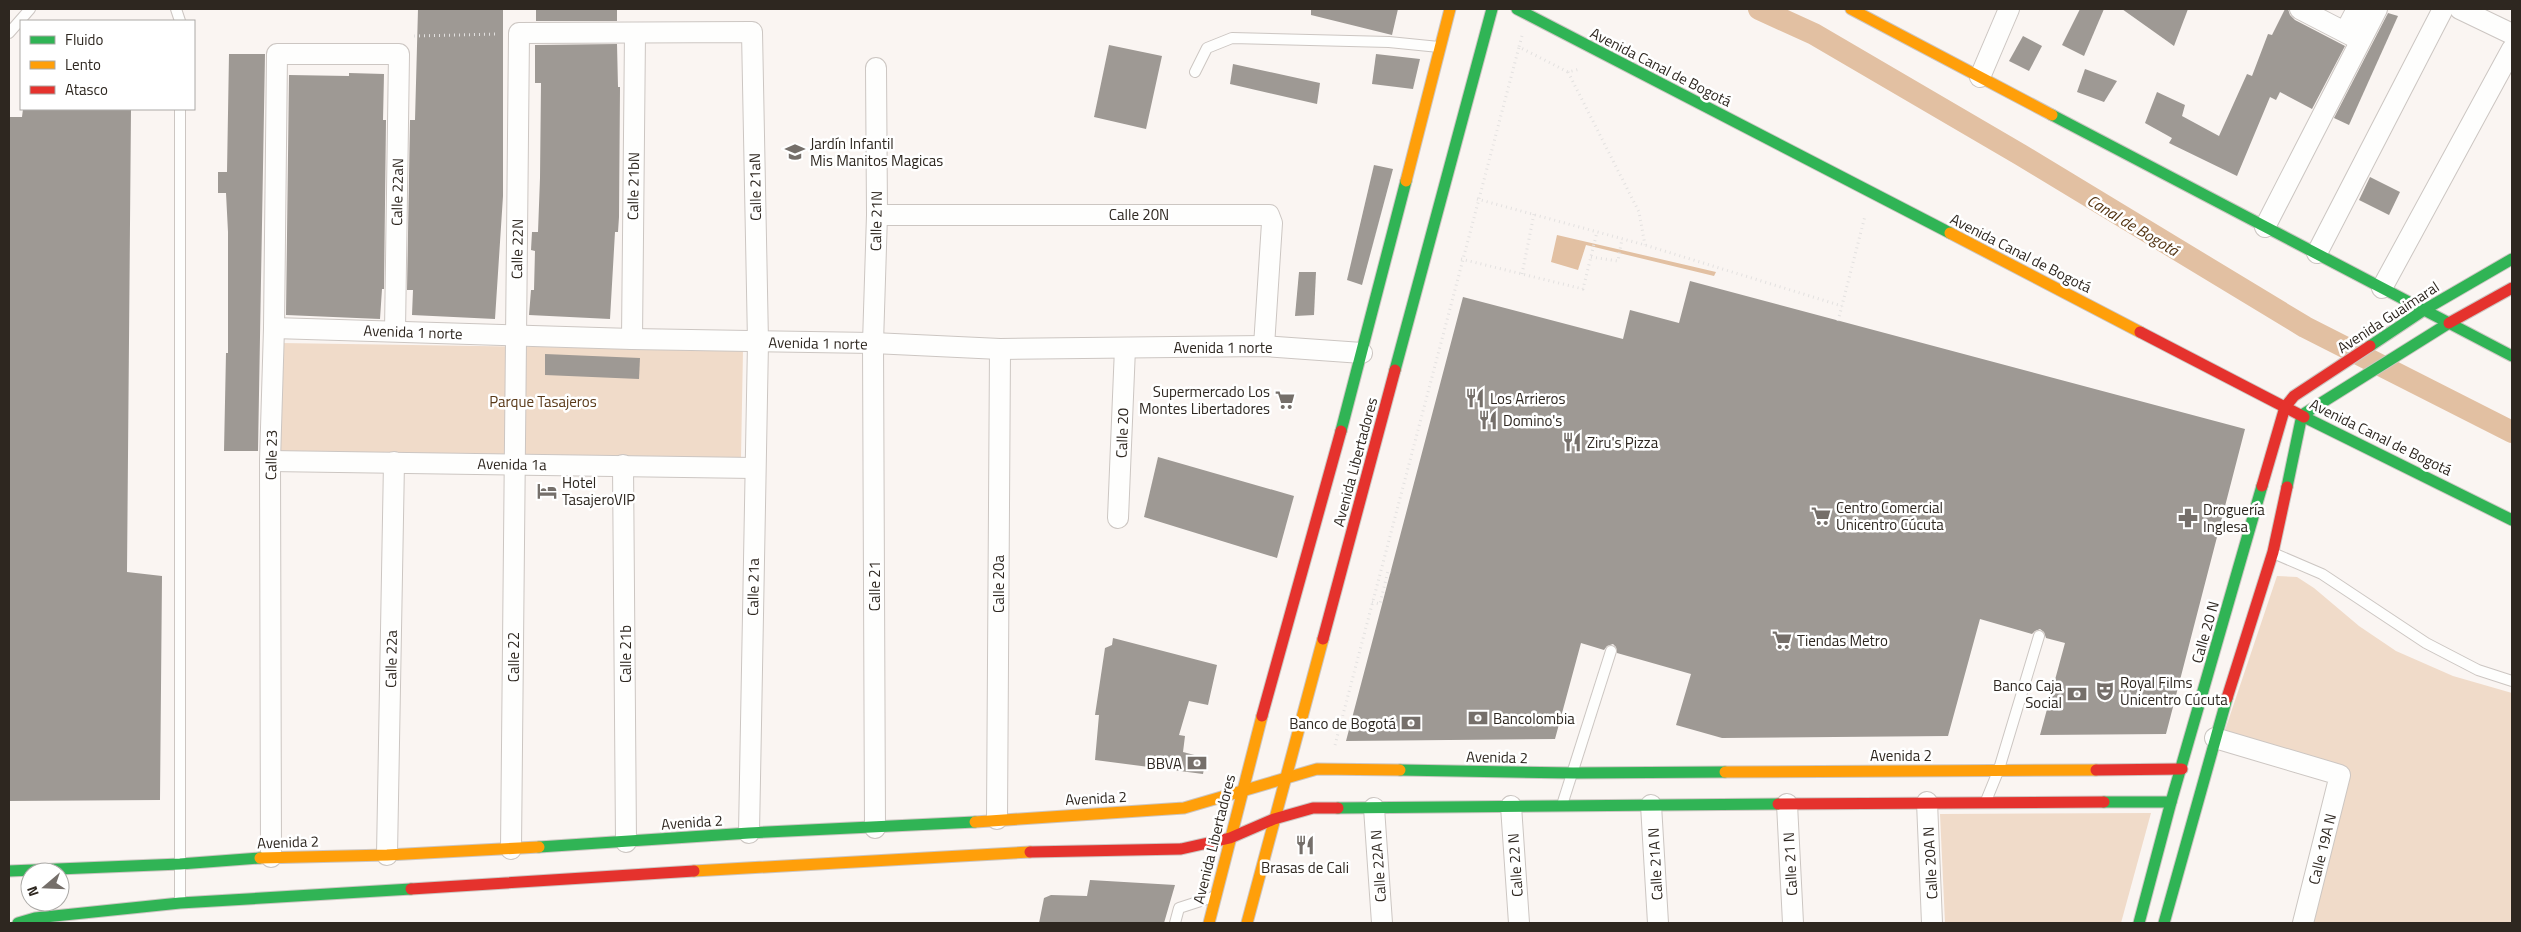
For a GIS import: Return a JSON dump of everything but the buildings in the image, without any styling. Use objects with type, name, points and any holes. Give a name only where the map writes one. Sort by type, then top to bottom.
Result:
[{"type":"street","name":"Avenida Libertadores","points":[[1209,923],[1241,791],[1362,353],[1450,9]]},
{"type":"street","name":"Avenida Libertadores","points":[[1247,923],[1492,9]]},
{"type":"street","name":"Avenida Canal de Bogotá","points":[[1517,9],[2285,407],[2512,520]]},
{"type":"street","points":[[1851,9],[2512,356]]},
{"type":"street","points":[[1980,77],[2009,9]]},
{"type":"street","points":[[2300,9],[2352,36]]},
{"type":"street","points":[[2266,227],[2352,36],[2357,9]]},
{"type":"street","points":[[2352,36],[2376,9]]},
{"type":"street","points":[[2317,253],[2443,9]]},
{"type":"street","points":[[2460,9],[2512,34]]},
{"type":"street","name":"Calle 21aN","points":[[635,33],[752,32],[758,342]]},
{"type":"street","points":[[519,33],[635,33]]},
{"type":"street","name":"Calle 22N","points":[[514,464],[519,33]]},
{"type":"street","name":"Calle 21bN","points":[[632,339],[635,33]]},
{"type":"street","points":[[2382,288],[2512,49]]},
{"type":"street","name":"Calle 23","points":[[271,857],[270,461],[274,328],[277,54],[399,54]]},
{"type":"street","name":"Calle 22aN","points":[[395,331],[399,54]]},
{"type":"street","name":"Calle 21N","points":[[873,344],[877,215],[876,68]]},
{"type":"street","name":"Calle 20N","points":[[877,215],[1270,215],[1272,223],[1264,346]]},
{"type":"street","name":"Avenida Guaimaral","points":[[2285,407],[2294,396],[2405,322],[2512,260]]},
{"type":"street","points":[[2164,923],[2215,738],[2273,552],[2302,415],[2449,323],[2512,288]]},
{"type":"street","name":"Avenida 1 norte","points":[[274,328],[516,336],[873,344],[1000,350],[1264,346],[1362,353]]},
{"type":"street","name":"Calle 21a","points":[[749,833],[754,468],[758,342]]},
{"type":"street","name":"Calle 21","points":[[873,344],[875,828]]},
{"type":"street","name":"Calle 20","points":[[1118,518],[1125,348]]},
{"type":"street","name":"Calle 20a","points":[[997,819],[1000,350]]},
{"type":"street","name":"Calle 20 N","points":[[2139,923],[2171,802],[2182,770],[2285,407]]},
{"type":"street","name":"Avenida 1a","points":[[270,461],[754,468]]},
{"type":"street","name":"Calle 22a","points":[[387,855],[394,462]]},
{"type":"street","name":"Calle 22","points":[[511,849],[514,464]]},
{"type":"street","name":"Calle 21b","points":[[623,466],[626,842]]},
{"type":"street","name":"Calle 19A N","points":[[2215,738],[2340,775],[2303,923]]},
{"type":"street","name":"Avenida 2","points":[[9,871],[180,864],[271,857],[387,855],[511,849],[1184,808],[1317,769],[1573,773],[2182,770]]},
{"type":"street","points":[[18,923],[35,918],[180,903],[1008,852],[1181,849],[1230,838],[1274,819],[1314,808],[1927,802],[2171,802]]},
{"type":"street","name":"Calle 20A N","points":[[1927,802],[1932,923]]},
{"type":"street","name":"Calle 21 N","points":[[1787,804],[1793,923]]},
{"type":"street","name":"Calle 21A N","points":[[1651,805],[1658,923]]},
{"type":"street","name":"Calle 22 N","points":[[1511,806],[1519,923]]},
{"type":"street","name":"Calle 22A N","points":[[1374,808],[1382,923]]},
{"type":"lane","points":[[20,20],[30,9]]},
{"type":"lane","points":[[9,33],[20,20]]},
{"type":"lane","points":[[1195,72],[1207,48],[1232,38],[1389,42],[1440,47]]},
{"type":"lane","points":[[180,110],[180,903]]},
{"type":"lane","points":[[2273,552],[2322,574],[2426,643],[2478,670],[2512,680]]},
{"type":"lane","points":[[1986,802],[1999,770],[2039,636]]},
{"type":"lane","points":[[1562,806],[1611,652]]},
{"type":"lane","points":[[1175,923],[1179,908],[1216,896]]},
{"type":"path","points":[[414,36],[519,33]]},
{"type":"path","points":[[1329,770],[1461,259],[1519,47]]},
{"type":"path","points":[[1568,72],[1639,212],[1645,245]]},
{"type":"path","points":[[1477,199],[1645,245],[1842,306]]},
{"type":"path","points":[[1838,320],[1866,213]]},
{"type":"path","points":[[1522,274],[1534,214]]},
{"type":"path","points":[[1461,259],[1583,289],[1597,232]]},
{"type":"path","points":[[1591,256],[1618,261],[1622,239]]},
{"type":"path","points":[[1372,602],[1380,604],[1390,571],[1381,569]]},
{"type":"green space","name":"Parque Tasajeros","points":[[281,343],[743,350],[741,457],[735,457],[734,461],[641,456],[280,451]]},
{"type":"green space","points":[[2277,576],[2297,577],[2314,588],[2359,626],[2396,651],[2453,676],[2512,693],[2512,923],[2314,923],[2349,772],[2223,736]]},
{"type":"green space","points":[[2151,813],[2121,923],[1945,923],[1940,814]]},
{"type":"shaded area","points":[[1557,235],[1716,272],[1714,276],[1586,245],[1578,270],[1551,262]]},
{"type":"waterway","name":"Canal de Bogotá","points":[[1759,9],[1814,34],[2021,155],[2305,327],[2512,432]]},
{"type":"traffic: fast","points":[[1395,370],[1492,9]]},
{"type":"traffic: fast","points":[[1517,9],[1950,233]]},
{"type":"traffic: fast","points":[[2052,115],[2512,356]]},
{"type":"traffic: fast","points":[[1341,431],[1406,181]]},
{"type":"traffic: fast","points":[[2370,346],[2424,310],[2512,259]]},
{"type":"traffic: fast","points":[[2287,487],[2302,415],[2449,323]]},
{"type":"traffic: fast","points":[[2304,417],[2512,520]]},
{"type":"traffic: fast","points":[[2139,923],[2171,802],[2262,486]]},
{"type":"traffic: fast","points":[[2164,923],[2227,698]]},
{"type":"traffic: fast","points":[[1400,770],[1573,773],[1725,772]]},
{"type":"traffic: fast","points":[[2104,802],[2171,802]]},
{"type":"traffic: fast","points":[[1338,808],[1778,804]]},
{"type":"traffic: fast","points":[[539,847],[749,833],[975,822]]},
{"type":"traffic: fast","points":[[9,871],[180,864],[260,858]]},
{"type":"traffic: fast","points":[[18,923],[35,918],[180,903],[411,889]]},
{"type":"traffic: slow","points":[[1406,181],[1450,9]]},
{"type":"traffic: slow","points":[[1851,9],[2052,115]]},
{"type":"traffic: slow","points":[[1950,233],[2140,332]]},
{"type":"traffic: slow","points":[[1247,923],[1323,639]]},
{"type":"traffic: slow","points":[[1209,923],[1262,716]]},
{"type":"traffic: slow","points":[[975,822],[1184,808],[1317,769],[1400,770]]},
{"type":"traffic: slow","points":[[1725,772],[2096,770]]},
{"type":"traffic: slow","points":[[260,858],[387,855],[539,847]]},
{"type":"traffic: slow","points":[[694,871],[1030,852]]},
{"type":"traffic: jam","points":[[2449,323],[2512,288]]},
{"type":"traffic: jam","points":[[2140,332],[2304,417]]},
{"type":"traffic: jam","points":[[2262,486],[2285,407],[2294,396],[2370,346]]},
{"type":"traffic: jam","points":[[1323,639],[1395,370]]},
{"type":"traffic: jam","points":[[1262,716],[1341,431]]},
{"type":"traffic: jam","points":[[2227,698],[2273,552],[2287,487]]},
{"type":"traffic: jam","points":[[2096,770],[2182,769]]},
{"type":"traffic: jam","points":[[1778,804],[2104,802]]},
{"type":"traffic: jam","points":[[1030,852],[1181,849],[1230,838],[1274,819],[1313,808],[1338,808]]},
{"type":"traffic: jam","points":[[411,889],[694,871]]},
{"type":"place","name":"Jardín Infantil Mis Manitos Magicas","points":[[795,152]]},
{"type":"place","name":"Los Arrieros","points":[[1475,398]]},
{"type":"place","name":"Supermercado Los Montes Libertadores","points":[[1285,400]]},
{"type":"place","name":"Domino's","points":[[1488,420]]},
{"type":"place","name":"Ziru's Pizza","points":[[1572,442]]},
{"type":"place","name":"Hotel TasajeroVIP","points":[[547,491]]},
{"type":"place","name":"Centro Comercial Unicentro Cúcuta","points":[[1821,516]]},
{"type":"place","name":"Droguería Inglesa","points":[[2188,518]]},
{"type":"place","name":"Tiendas Metro","points":[[1782,640]]},
{"type":"place","name":"Royal Films Unicentro Cúcuta","points":[[2105,691]]},
{"type":"place","name":"Banco Caja Social","points":[[2077,694]]},
{"type":"place","name":"Bancolombia","points":[[1478,718]]},
{"type":"place","name":"Banco de Bogotá","points":[[1411,723]]},
{"type":"place","name":"BBVA","points":[[1197,763]]},
{"type":"place","name":"Brasas de Cali","points":[[1305,845]]}]
